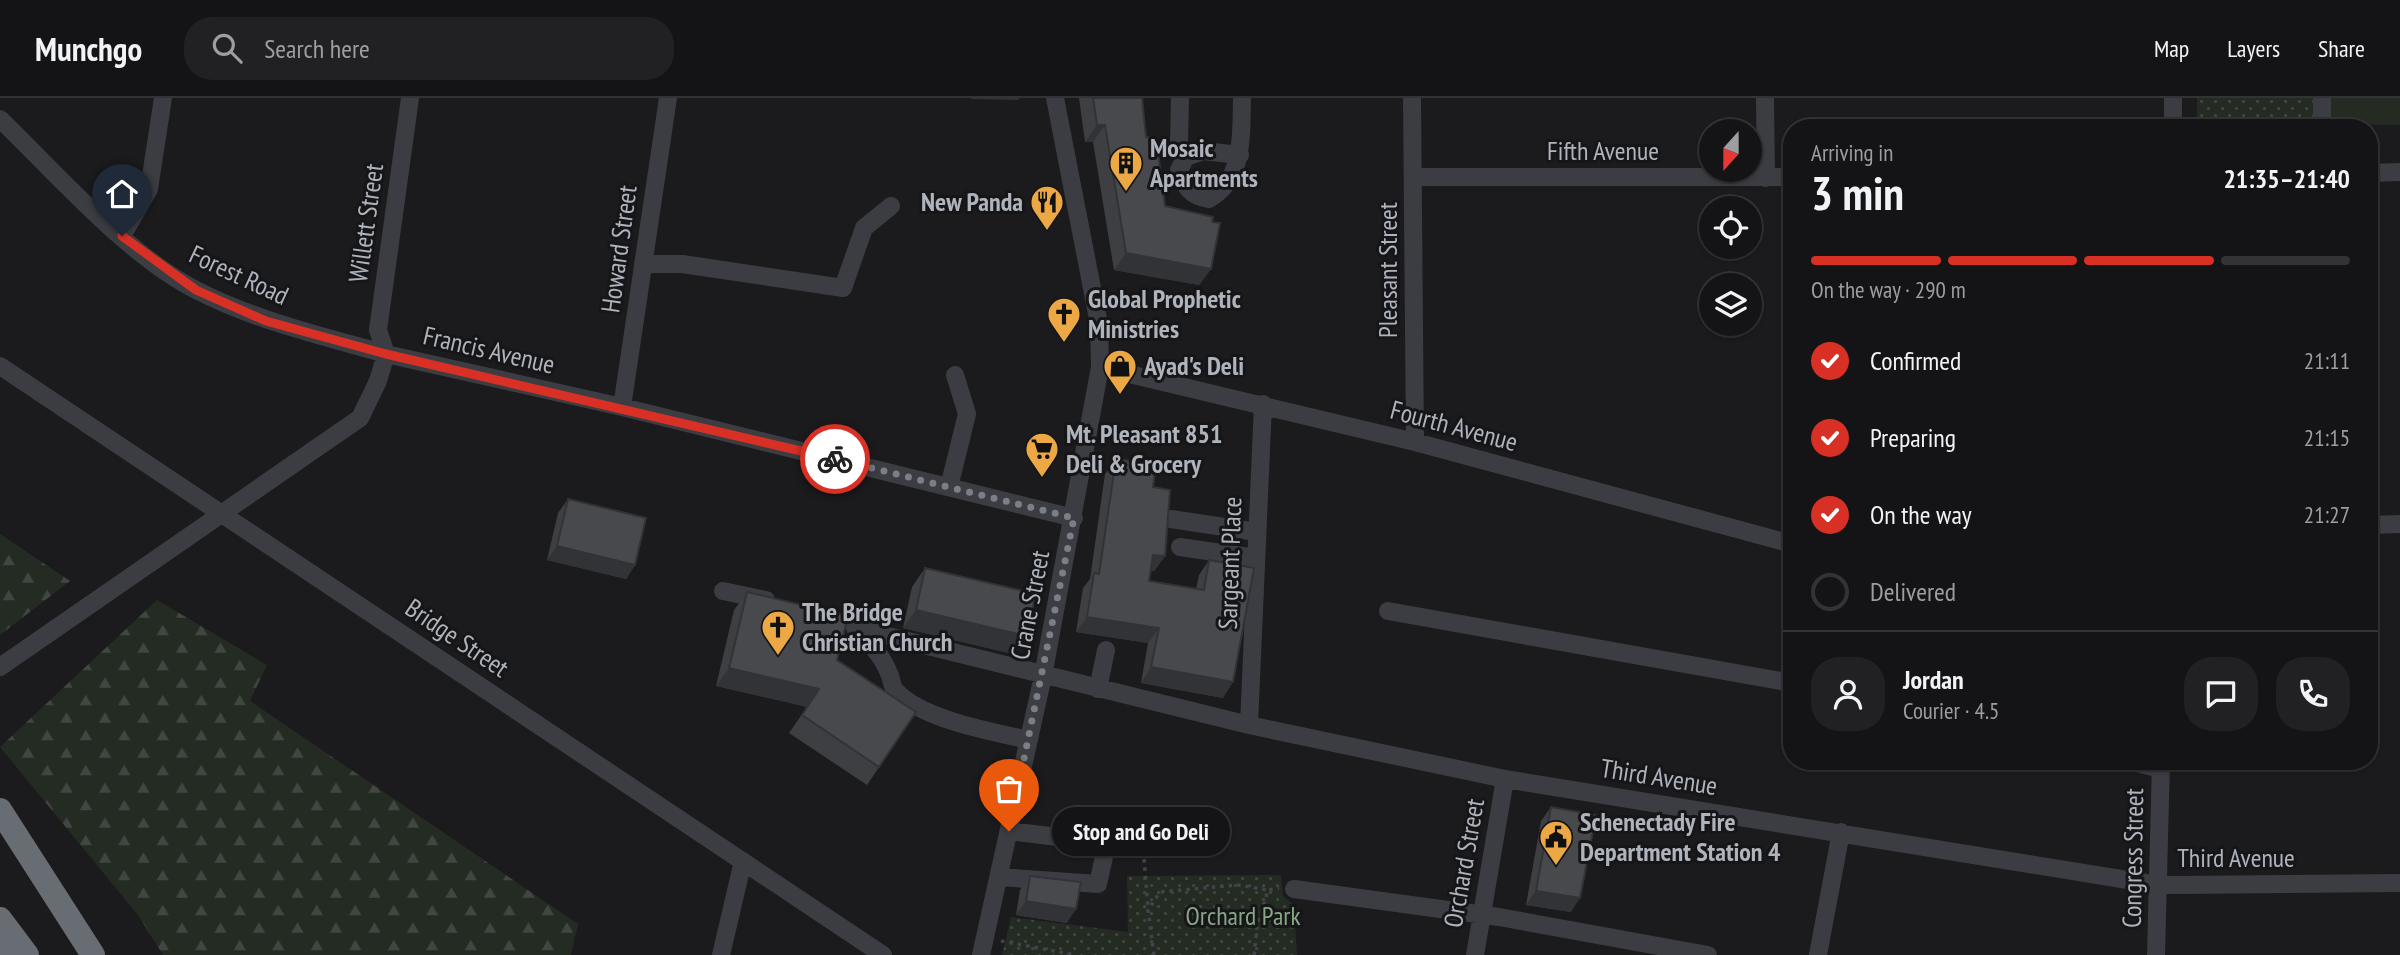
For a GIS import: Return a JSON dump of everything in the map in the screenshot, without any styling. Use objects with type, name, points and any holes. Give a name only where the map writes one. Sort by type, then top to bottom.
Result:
[{"type":"highway","points":[[0,810],[93,955]]},
{"type":"highway","points":[[46,880],[99,955]]},
{"type":"highway","points":[[0,919],[27,955]]},
{"type":"street","points":[[122,236],[149,189],[163,98]]},
{"type":"street","name":"Willett Street","points":[[386,354],[378,330],[410,98]]},
{"type":"street","name":"Howard Street","points":[[622,407],[668,98]]},
{"type":"street","name":"Crane Street","points":[[983,947],[1043,676],[1100,367],[1100,324],[1055,98]]},
{"type":"street","points":[[1180,98],[1179,144],[1186,156]]},
{"type":"street","points":[[1240,155],[1203,151],[1186,156],[1179,170],[1184,185],[1195,196],[1209,199],[1223,191],[1240,155],[1242,98]]},
{"type":"street","name":"Pleasant Street","points":[[1412,98],[1415,442]]},
{"type":"street","points":[[1765,98],[1766,177]]},
{"type":"street","points":[[2173,119],[2174,98]]},
{"type":"street","points":[[2322,98],[2322,119]]},
{"type":"street","name":"Forest Road","points":[[0,119],[122,236],[196,290],[266,321],[386,354]]},
{"type":"street","points":[[2378,173],[2400,172]]},
{"type":"street","name":"Fifth Avenue","points":[[1413,177],[1783,177]]},
{"type":"street","points":[[643,264],[681,264],[843,288],[864,228],[891,206]]},
{"type":"street","name":"Francis Avenue","points":[[0,667],[360,418],[379,381],[386,354],[622,407],[1074,518]]},
{"type":"street","name":"Bridge Street","points":[[0,366],[883,955]]},
{"type":"street","name":"Fourth Avenue","points":[[1100,367],[1415,442],[1783,542]]},
{"type":"street","points":[[949,487],[967,414],[955,375]]},
{"type":"street","name":"Sargeant Place","points":[[1249,725],[1263,404]]},
{"type":"street","points":[[1171,519],[1257,531]]},
{"type":"street","points":[[2378,525],[2400,524]]},
{"type":"street","points":[[1180,547],[1256,558]]},
{"type":"street","points":[[723,591],[784,604]]},
{"type":"street","points":[[1388,611],[1783,681]]},
{"type":"street","name":"Third Avenue","points":[[1029,740],[908,704],[893,688],[879,654],[848,623],[1043,676],[1249,725],[1505,779],[2160,884],[2400,883]]},
{"type":"street","points":[[1098,689],[1106,650]]},
{"type":"street","name":"Congress Street","points":[[2156,955],[2161,770]]},
{"type":"street","name":"Orchard Street","points":[[1475,955],[1505,779]]},
{"type":"street","points":[[1009,831],[1107,843],[1190,847]]},
{"type":"street","points":[[1818,955],[1841,832]]},
{"type":"street","points":[[999,877],[1098,884],[1107,843]]},
{"type":"street","points":[[721,955],[743,860]]},
{"type":"street","points":[[1294,889],[1482,916],[1708,955]]},
{"type":"path","points":[[1142,845],[1154,955]]},
{"type":"path","points":[[1148,909],[1160,892],[1238,885],[1268,890],[1294,889]]},
{"type":"path","points":[[1254,955],[1257,927],[1268,890]]},
{"type":"path","points":[[983,947],[1075,955]]},
{"type":"green space","points":[[2197,98],[2314,98],[2314,119],[2197,119]]},
{"type":"green space","points":[[2331,98],[2400,98],[2400,125],[2378,125],[2378,119],[2331,119]]},
{"type":"green space","points":[[0,534],[70,581],[0,635]]},
{"type":"green space","points":[[157,600],[267,665],[250,701],[578,924],[571,955],[163,955],[138,915],[0,747]]},
{"type":"green space","name":"Orchard Park","points":[[1281,875],[1283,896],[1294,905],[1297,955],[1002,955],[1011,917],[1128,932],[1127,876]]},
{"type":"building","points":[[1093,98],[1142,98],[1146,137],[1149,137],[1149,144],[1157,144],[1165,206],[1213,217],[1212,222],[1220,223],[1211,269],[1126,253],[1105,125],[1097,125]]},
{"type":"building","points":[[1116,459],[1156,464],[1153,487],[1170,490],[1165,556],[1153,555],[1149,581],[1204,590],[1209,560],[1254,568],[1233,682],[1151,667],[1159,628],[1087,617],[1094,573],[1099,574]]},
{"type":"building","points":[[568,499],[646,518],[635,565],[557,546]]},
{"type":"building","points":[[925,568],[1036,594],[1026,636],[916,610]]},
{"type":"building","points":[[747,592],[848,616],[837,660],[916,712],[879,767],[802,715],[819,689],[729,668]]},
{"type":"building","name":"Schenectady Fire Department Station 4","points":[[1551,807],[1596,815],[1580,898],[1536,891]]},
{"type":"building","points":[[1030,876],[1081,882],[1076,909],[1026,901]]},
{"type":"way so far","points":[[835,459],[1074,518],[1009,831]]},
{"type":"place","name":"Mosaic Apartments","points":[[1126,193]]},
{"type":"place","name":"New Panda","points":[[1047,232]]},
{"type":"place","name":"Global Prophetic Ministries","points":[[1064,344]]},
{"type":"place","name":"Ayad's Deli","points":[[1120,396]]},
{"type":"place","name":"Mt. Pleasant 851 Deli & Grocery","points":[[1042,479]]},
{"type":"place","name":"The Bridge Christian Church","points":[[778,657]]},
{"type":"place","name":"Stop and Go Deli","points":[[1009,831]]},
{"type":"place","name":"Schenectady Fire Department Station 4","points":[[1556,867]]},
{"type":"route","points":[[122,236],[148,258],[196,290],[266,321],[386,354],[622,407],[835,459]]}]
